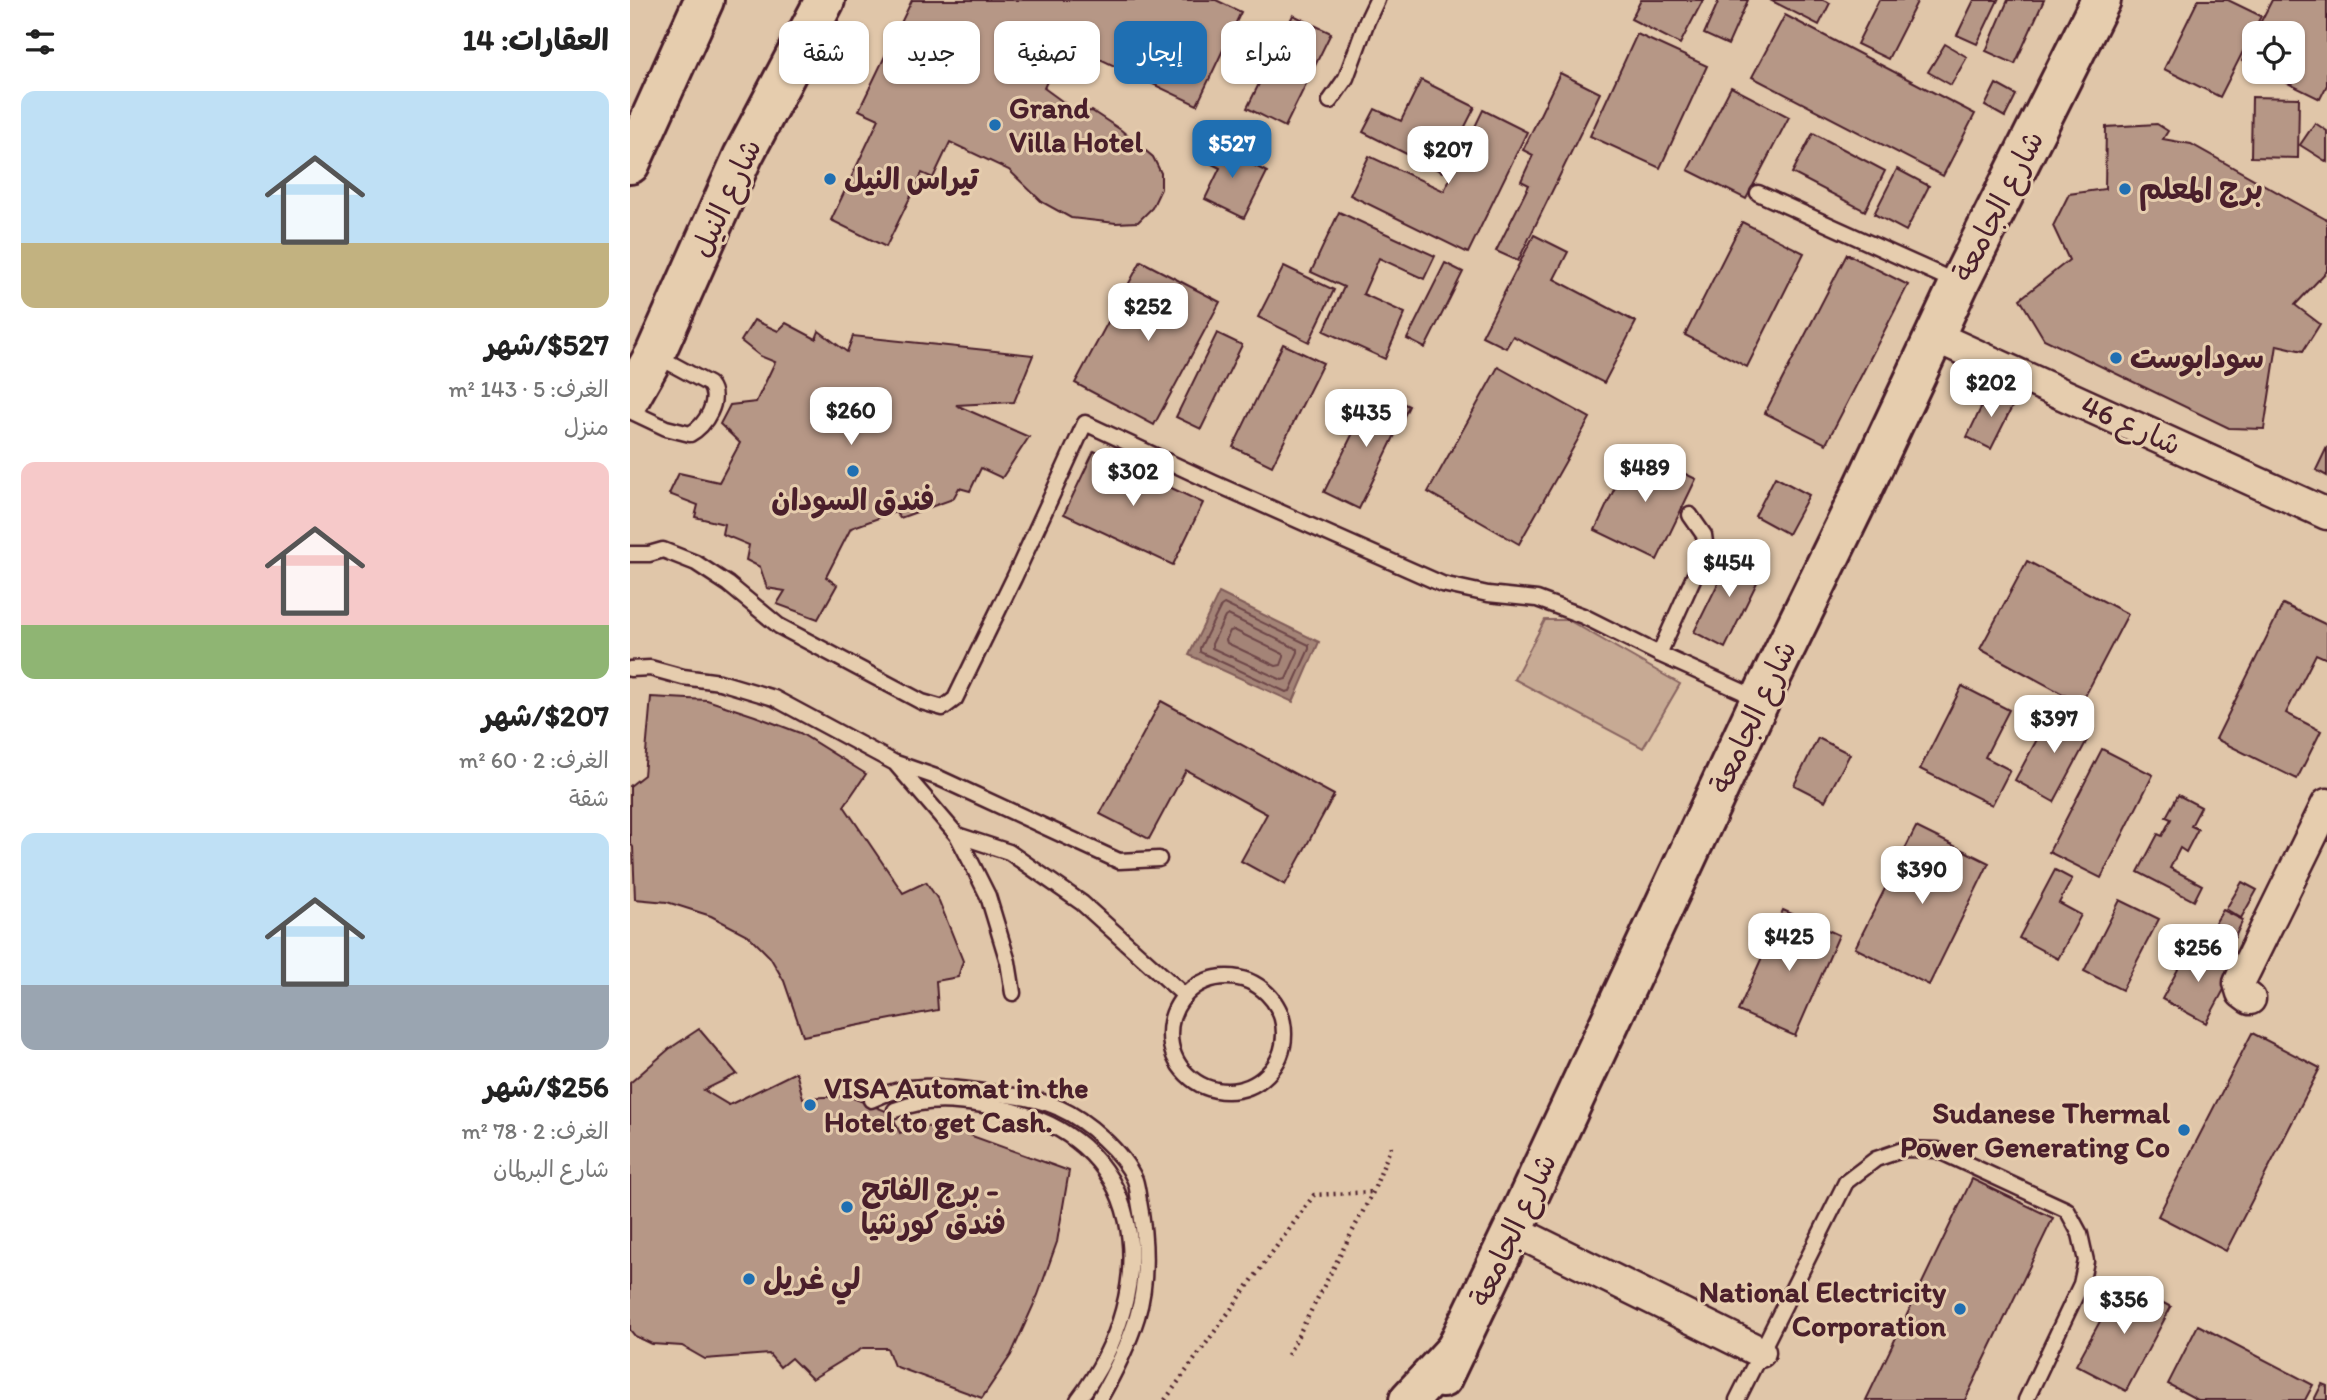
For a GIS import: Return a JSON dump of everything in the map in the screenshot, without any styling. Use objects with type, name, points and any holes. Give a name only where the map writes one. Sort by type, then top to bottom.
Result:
[{"type":"main road","points":[[630,164],[704,0]]},
{"type":"main road","name":"شارع النيل","points":[[630,398],[655,354],[743,156],[825,0]]},
{"type":"main road","name":"شارع الجامعة","points":[[1432,1400],[1760,700],[1959,284],[2101,0]]},
{"type":"main road","points":[[1409,1400],[1457,1348]]},
{"type":"street","name":"شارع 46","points":[[1934,336],[2327,514]]},
{"type":"street","points":[[2245,991],[2327,804]]},
{"type":"street","points":[[1513,1230],[1760,1352]]},
{"type":"lane","points":[[1331,102],[1346,78],[1377,0]]},
{"type":"lane","points":[[1758,193],[1959,284]]},
{"type":"lane","points":[[630,411],[666,428],[690,434],[697,430],[708,415],[714,397],[709,384],[655,354]]},
{"type":"lane","points":[[630,554],[663,551],[696,563],[728,584],[779,626],[922,702],[943,708],[955,699],[1085,423],[1442,584],[1488,594],[1537,598],[1583,616],[1760,700]]},
{"type":"lane","points":[[1659,654],[1706,550],[1704,535],[1690,515]]},
{"type":"lane","points":[[630,669],[650,668],[683,677],[720,682],[774,698],[895,763],[939,778],[1119,861],[1159,859]]},
{"type":"lane","points":[[895,763],[957,835],[988,895],[1008,962],[1013,993]]},
{"type":"lane","points":[[957,835],[1009,852],[1082,903],[1184,995]]},
{"type":"lane","points":[[1221,976],[1242,978],[1261,987],[1275,1003],[1283,1023],[1283,1044],[1276,1063],[1261,1079],[1242,1088],[1221,1091],[1201,1086],[1184,1072],[1174,1055],[1169,1034],[1173,1014],[1184,995],[1201,982],[1221,976]]},
{"type":"lane","points":[[871,1100],[892,1090],[920,1087],[956,1088],[1024,1097],[1057,1107],[1085,1121],[1115,1151],[1135,1180],[1144,1226],[1145,1266],[1138,1316],[1112,1377],[1099,1400]]},
{"type":"lane","points":[[895,1110],[933,1100],[979,1104],[1026,1114],[1079,1142],[1099,1160],[1114,1182],[1125,1206],[1129,1233],[1130,1263],[1125,1297],[1117,1330],[1103,1361],[1078,1400]]},
{"type":"lane","points":[[1737,1400],[1846,1182],[1876,1159],[1905,1149],[1937,1150],[2067,1210],[2081,1234],[2086,1261],[2081,1284],[2026,1400]]},
{"type":"path","points":[[1288,1354],[1373,1192],[1392,1144]]},
{"type":"path","points":[[1165,1400],[1314,1195],[1373,1192]]},
{"type":"shaded area","points":[[1545,620],[1568,620],[1680,684],[1643,748],[1514,679]]},
{"type":"water","points":[[1219,593],[1319,642],[1293,702],[1189,655]]},
{"type":"building","name":"Grand Villa Hotel","points":[[912,0],[1216,0],[1241,12],[1237,21],[1221,21],[1221,54],[1207,84],[1207,21],[1114,21],[1114,66],[1100,59],[1100,21],[994,21],[994,84],[1046,84],[1044,88],[1077,112],[1092,111],[1121,130],[1153,157],[1161,173],[1161,189],[1152,208],[1138,222],[1116,223],[1071,218],[1042,202],[1009,170],[950,142],[933,178],[922,173],[886,247],[831,220],[879,119],[859,110],[883,60],[883,84],[980,84],[980,21],[902,21]]},
{"type":"building","points":[[1641,0],[1703,0],[1680,44],[1631,19]]},
{"type":"building","points":[[1719,0],[1748,0],[1728,45],[1704,34]]},
{"type":"building","points":[[1770,0],[1823,0],[1830,3],[1819,25]]},
{"type":"building","points":[[1879,0],[1918,0],[1888,59],[1857,44]]},
{"type":"building","points":[[1974,0],[1998,0],[1977,44],[1957,35]]},
{"type":"building","points":[[2008,0],[2044,0],[2015,64],[1986,51]]},
{"type":"building","points":[[2198,0],[2228,0],[2261,16],[2258,21],[2242,21],[2242,54],[2220,97],[2164,69]]},
{"type":"building","points":[[2272,0],[2327,0],[2327,85],[2320,99],[2289,84],[2305,84],[2305,21],[2261,21]]},
{"type":"building","points":[[1293,15],[1306,21],[1290,21]]},
{"type":"building","points":[[1785,15],[1975,114],[1943,176],[1752,77]]},
{"type":"building","points":[[1316,26],[1331,33],[1316,64]]},
{"type":"building","points":[[1637,34],[1707,66],[1660,168],[1590,136]]},
{"type":"building","points":[[1945,44],[1967,57],[1951,85],[1928,72]]},
{"type":"building","points":[[1560,73],[1600,93],[1518,261],[1496,251],[1529,185],[1521,181],[1533,155],[1523,150]]},
{"type":"building","points":[[1421,80],[1475,107],[1442,172],[1363,132],[1375,109],[1401,121]]},
{"type":"building","name":"Grand Villa Hotel","points":[[1153,84],[1207,84],[1197,105]]},
{"type":"building","points":[[1259,84],[1306,84],[1285,127],[1247,108]]},
{"type":"building","points":[[1996,84],[2016,95],[2005,117],[1985,106]]},
{"type":"building","points":[[1731,87],[1789,117],[1746,199],[1688,170]]},
{"type":"building","points":[[2252,97],[2299,98],[2298,158],[2251,157]]},
{"type":"building","points":[[1483,110],[1527,132],[1468,253],[1350,195],[1369,156],[1444,191]]},
{"type":"building","points":[[2315,123],[2327,131],[2327,162],[2300,145]]},
{"type":"building","points":[[2157,124],[2168,131],[2163,139],[2191,144],[2327,220],[2327,271],[2295,305],[2320,324],[2303,351],[2277,345],[2264,429],[2229,428],[2044,339],[2020,299],[2069,260],[2053,226],[2069,194],[2105,189],[2106,127]]},
{"type":"building","points":[[1813,133],[1885,171],[1865,211],[1792,173]]},
{"type":"building","points":[[1204,140],[1267,172],[1244,218],[1205,199],[1220,168],[1196,156]]},
{"type":"building","points":[[1897,169],[1929,186],[1906,231],[1874,214]]},
{"type":"building","points":[[1339,212],[1435,256],[1424,279],[1379,258],[1363,294],[1405,313],[1385,359],[1324,331],[1344,287],[1311,272]]},
{"type":"building","points":[[1742,222],[1804,253],[1747,367],[1685,335]]},
{"type":"building","points":[[1534,235],[1568,252],[1554,279],[1636,322],[1604,383],[1513,336],[1506,348],[1482,336]]},
{"type":"building","points":[[1847,254],[1908,285],[1826,444],[1765,413]]},
{"type":"building","points":[[1141,261],[1220,302],[1154,425],[1075,383]]},
{"type":"building","points":[[1445,263],[1463,272],[1425,348],[1407,339]]},
{"type":"building","points":[[1284,266],[1334,290],[1309,342],[1258,317]]},
{"type":"building","name":"فندق السودان","points":[[754,320],[778,331],[786,323],[816,339],[819,331],[847,352],[853,336],[1033,355],[1014,402],[956,405],[1029,437],[1002,478],[981,468],[970,491],[959,488],[953,499],[900,518],[895,512],[851,528],[826,577],[837,585],[818,619],[777,604],[785,591],[767,588],[760,567],[746,560],[749,545],[722,534],[724,524],[695,517],[698,505],[669,494],[679,473],[719,482],[740,443],[720,424],[730,405],[756,402],[775,362],[760,356],[741,341]]},
{"type":"building","points":[[1217,333],[1242,345],[1201,429],[1176,417]]},
{"type":"building","points":[[1283,344],[1323,363],[1272,466],[1233,447]]},
{"type":"building","points":[[1498,367],[1590,418],[1519,544],[1428,492]]},
{"type":"building","points":[[1990,389],[2015,401],[1991,449],[1967,437]]},
{"type":"building","points":[[1374,390],[1409,406],[1359,509],[1324,492]]},
{"type":"building","points":[[2327,447],[2327,476],[2316,470]]},
{"type":"building","points":[[1633,449],[1696,479],[1657,560],[1595,530]]},
{"type":"building","points":[[1094,451],[1203,503],[1173,565],[1064,514]]},
{"type":"building","points":[[1775,477],[1809,495],[1788,534],[1755,516]]},
{"type":"building","points":[[1734,551],[1765,566],[1725,648],[1694,632]]},
{"type":"building","points":[[2027,561],[2128,614],[2081,704],[1980,649]]},
{"type":"building","points":[[2283,604],[2327,625],[2327,659],[2316,654],[2286,713],[2321,731],[2297,779],[2216,739]]},
{"type":"building","points":[[1962,686],[2009,710],[1985,757],[2010,770],[1992,805],[1920,769]]},
{"type":"building","points":[[651,697],[707,700],[755,716],[800,733],[866,774],[844,806],[903,893],[926,882],[939,901],[963,961],[958,977],[936,981],[938,1010],[803,1036],[784,981],[770,957],[749,936],[711,916],[667,902],[635,899],[633,847],[630,843],[630,786],[644,775]]},
{"type":"building","points":[[1161,701],[1334,795],[1285,885],[1241,861],[1267,814],[1186,770],[1149,839],[1100,814]]},
{"type":"building","points":[[2054,708],[2093,729],[2054,802],[2015,780]]},
{"type":"building","points":[[1818,738],[1850,754],[1825,801],[1794,785]]},
{"type":"building","points":[[2102,749],[2153,775],[2101,878],[2049,852]]},
{"type":"building","points":[[2178,795],[2201,807],[2191,826],[2198,829],[2186,852],[2180,848],[2170,868],[2202,885],[2194,901],[2138,872],[2158,834],[2162,836],[2171,819],[2166,817]]},
{"type":"building","points":[[1916,827],[1989,863],[1929,985],[1855,948]]},
{"type":"building","points":[[2055,870],[2072,879],[2059,903],[2081,915],[2058,959],[2019,938]]},
{"type":"building","points":[[2242,882],[2257,890],[2241,918],[2226,909]]},
{"type":"building","points":[[2120,900],[2159,919],[2122,990],[2084,971]]},
{"type":"building","points":[[1783,910],[1839,935],[1795,1036],[1738,1011]]},
{"type":"building","points":[[2223,910],[2243,920],[2235,937],[2214,925]]},
{"type":"building","points":[[2191,945],[2235,969],[2206,1023],[2162,999]]},
{"type":"building","name":"برج الفاتح - فندق كورنثيا","points":[[699,1029],[737,1074],[704,1090],[729,1105],[796,1072],[803,1098],[848,1096],[891,1113],[900,1133],[915,1126],[950,1128],[1069,1171],[1057,1242],[1038,1295],[1011,1355],[982,1398],[894,1366],[887,1348],[863,1348],[812,1379],[791,1358],[780,1367],[769,1354],[705,1359],[682,1346],[652,1344],[635,1336],[630,1330],[630,1083],[669,1049]]},
{"type":"building","points":[[2252,1033],[2320,1068],[2226,1251],[2158,1216]]},
{"type":"building","name":"National Electricity Corporation","points":[[1972,1179],[2053,1218],[1965,1400],[1866,1400]]},
{"type":"building","points":[[2122,1281],[2171,1307],[2126,1391],[2076,1365]]},
{"type":"building","points":[[2198,1325],[2313,1385],[2305,1400],[2198,1400],[2168,1384]]},
{"type":"building","points":[[2322,1384],[2327,1386],[2327,1400],[2314,1400]]},
{"type":"place","name":"Grand Villa Hotel","points":[[995,125]]},
{"type":"place","name":"تيراس النيل","points":[[830,179]]},
{"type":"place","name":"برج المعلم","points":[[2125,189]]},
{"type":"place","name":"سودابوست","points":[[2116,358]]},
{"type":"place","name":"فندق السودان","points":[[853,471]]},
{"type":"place","name":"VISA Automat in the Hotel to get Cash.","points":[[810,1105]]},
{"type":"place","name":"Sudanese Thermal Power Generating Co","points":[[2184,1130]]},
{"type":"place","name":"برج الفاتح - فندق كورنثيا","points":[[847,1207]]},
{"type":"place","name":"لي غريل","points":[[749,1279]]},
{"type":"place","name":"National Electricity Corporation","points":[[1960,1309]]}]
